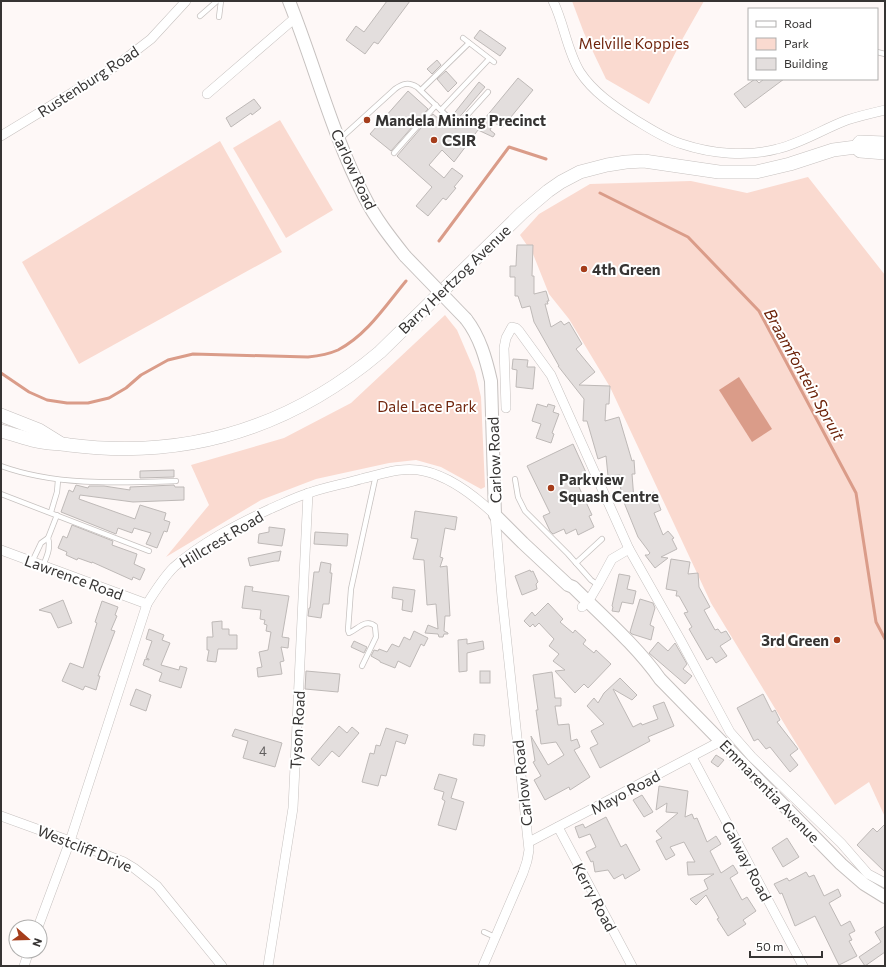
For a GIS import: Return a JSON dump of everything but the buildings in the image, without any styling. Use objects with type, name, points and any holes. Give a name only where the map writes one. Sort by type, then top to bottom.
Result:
[{"type":"main road","name":"Barry Hertzog Avenue","points":[[1,431],[35,441],[90,447],[130,449],[194,443],[243,430],[280,416],[305,404],[342,382],[380,352],[522,213],[548,191],[580,172],[607,165],[644,161],[719,172],[756,172],[790,164],[833,150],[856,147],[860,142],[885,143]]},
{"type":"main road","name":"Barry Hertzog Avenue","points":[[856,147],[860,151],[885,153]]},
{"type":"main road","name":"Barry Hertzog Avenue","points":[[1,415],[39,430],[62,444]]},
{"type":"street","name":"Rustenburg Road","points":[[1,136],[121,62],[151,39],[186,1]]},
{"type":"street","name":"Carlow Road","points":[[289,1],[339,140],[364,197],[386,232],[405,256],[466,319],[474,330],[486,360],[491,381],[495,515],[502,597],[528,842],[528,856],[525,867],[483,966]]},
{"type":"street","points":[[553,1],[576,64],[590,85],[619,110],[661,135],[681,144],[707,151],[735,154],[766,152],[795,143],[847,120],[885,110]]},
{"type":"street","points":[[207,94],[296,18]]},
{"type":"street","points":[[506,408],[504,348],[506,338],[512,327],[520,331],[551,374],[629,548],[730,732],[752,757],[841,843],[868,874],[885,883]]},
{"type":"street","name":"Hillcrest Road","points":[[41,919],[70,841],[147,604],[168,574],[186,558],[244,521],[308,493],[405,469],[424,471],[434,474],[462,488],[482,502],[495,515]]},
{"type":"street","name":"Tyson Road","points":[[268,966],[293,808],[308,493]]},
{"type":"street","name":"Emmarentia Avenue","points":[[495,515],[568,585],[573,587],[585,604],[651,666],[660,679],[720,741],[858,879],[885,897]]},
{"type":"street","points":[[585,604],[598,585],[612,559],[629,548]]},
{"type":"street","name":"Lawrence Road","points":[[1,550],[147,604]]},
{"type":"street","name":"Mayo Road","points":[[528,842],[720,741]]},
{"type":"street","name":"Galway Road","points":[[692,756],[803,966]]},
{"type":"street","name":"Westcliff Drive","points":[[1,816],[124,862],[144,875],[157,886],[222,966]]},
{"type":"street","name":"Kerry Road","points":[[558,827],[632,966]]},
{"type":"lane","points":[[200,16],[217,1]]},
{"type":"lane","points":[[219,18],[220,1]]},
{"type":"lane","points":[[463,38],[494,62]]},
{"type":"lane","points":[[421,90],[469,42]]},
{"type":"lane","points":[[441,110],[489,59]]},
{"type":"lane","points":[[339,140],[400,86],[406,83],[412,84],[421,90],[456,124],[460,123],[488,92]]},
{"type":"lane","points":[[394,153],[436,105]]},
{"type":"lane","points":[[1,466],[16,472],[58,480],[129,483],[176,481]]},
{"type":"lane","points":[[362,666],[376,637],[375,626],[372,623],[360,625],[349,633],[350,589],[376,475]]},
{"type":"lane","points":[[515,479],[518,497],[525,511],[591,580],[598,585]]},
{"type":"lane","points":[[51,512],[57,492],[58,480]]},
{"type":"lane","points":[[1,494],[149,551]]},
{"type":"lane","points":[[32,562],[41,543],[48,538],[57,515]]},
{"type":"lane","points":[[43,566],[50,549],[48,538]]},
{"type":"lane","points":[[576,563],[602,539]]},
{"type":"lane","points":[[484,932],[495,937]]},
{"type":"green space","name":"Melville Koppies","points":[[572,1],[704,1],[649,104],[606,79],[584,33]]},
{"type":"green space","points":[[280,120],[333,210],[286,238],[233,148]]},
{"type":"green space","points":[[220,141],[282,252],[79,364],[22,262]]},
{"type":"green space","points":[[808,177],[885,275],[885,817],[869,782],[835,805],[799,748],[711,603],[610,387],[569,319],[549,294],[533,254],[520,235],[539,214],[590,184],[691,181],[747,193]]},
{"type":"green space","name":"Dale Lace Park","points":[[445,315],[457,330],[475,372],[481,397],[485,487],[481,489],[441,467],[416,460],[389,463],[316,479],[261,500],[166,557],[209,505],[191,465],[284,438],[351,403]]},
{"type":"shaded area","points":[[739,377],[772,429],[752,442],[719,390]]},
{"type":"waterway","name":"Braamfontein Spruit","points":[[439,241],[509,147],[546,159]]},
{"type":"waterway","name":"Braamfontein Spruit","points":[[600,193],[688,237],[759,311],[856,493],[876,622],[885,639]]},
{"type":"waterway","name":"Braamfontein Spruit","points":[[1,373],[29,392],[47,400],[67,403],[88,403],[109,398],[126,388],[141,375],[168,360],[193,354],[308,357],[323,355],[338,350],[348,344],[367,328],[406,281]]},
{"type":"place","name":"Mandela Mining Precinct","points":[[367,120]]},
{"type":"place","name":"CSIR","points":[[434,140]]},
{"type":"place","name":"4th Green","points":[[584,269]]},
{"type":"place","name":"Parkview Squash Centre","points":[[551,488]]},
{"type":"place","name":"3rd Green","points":[[837,640]]}]
